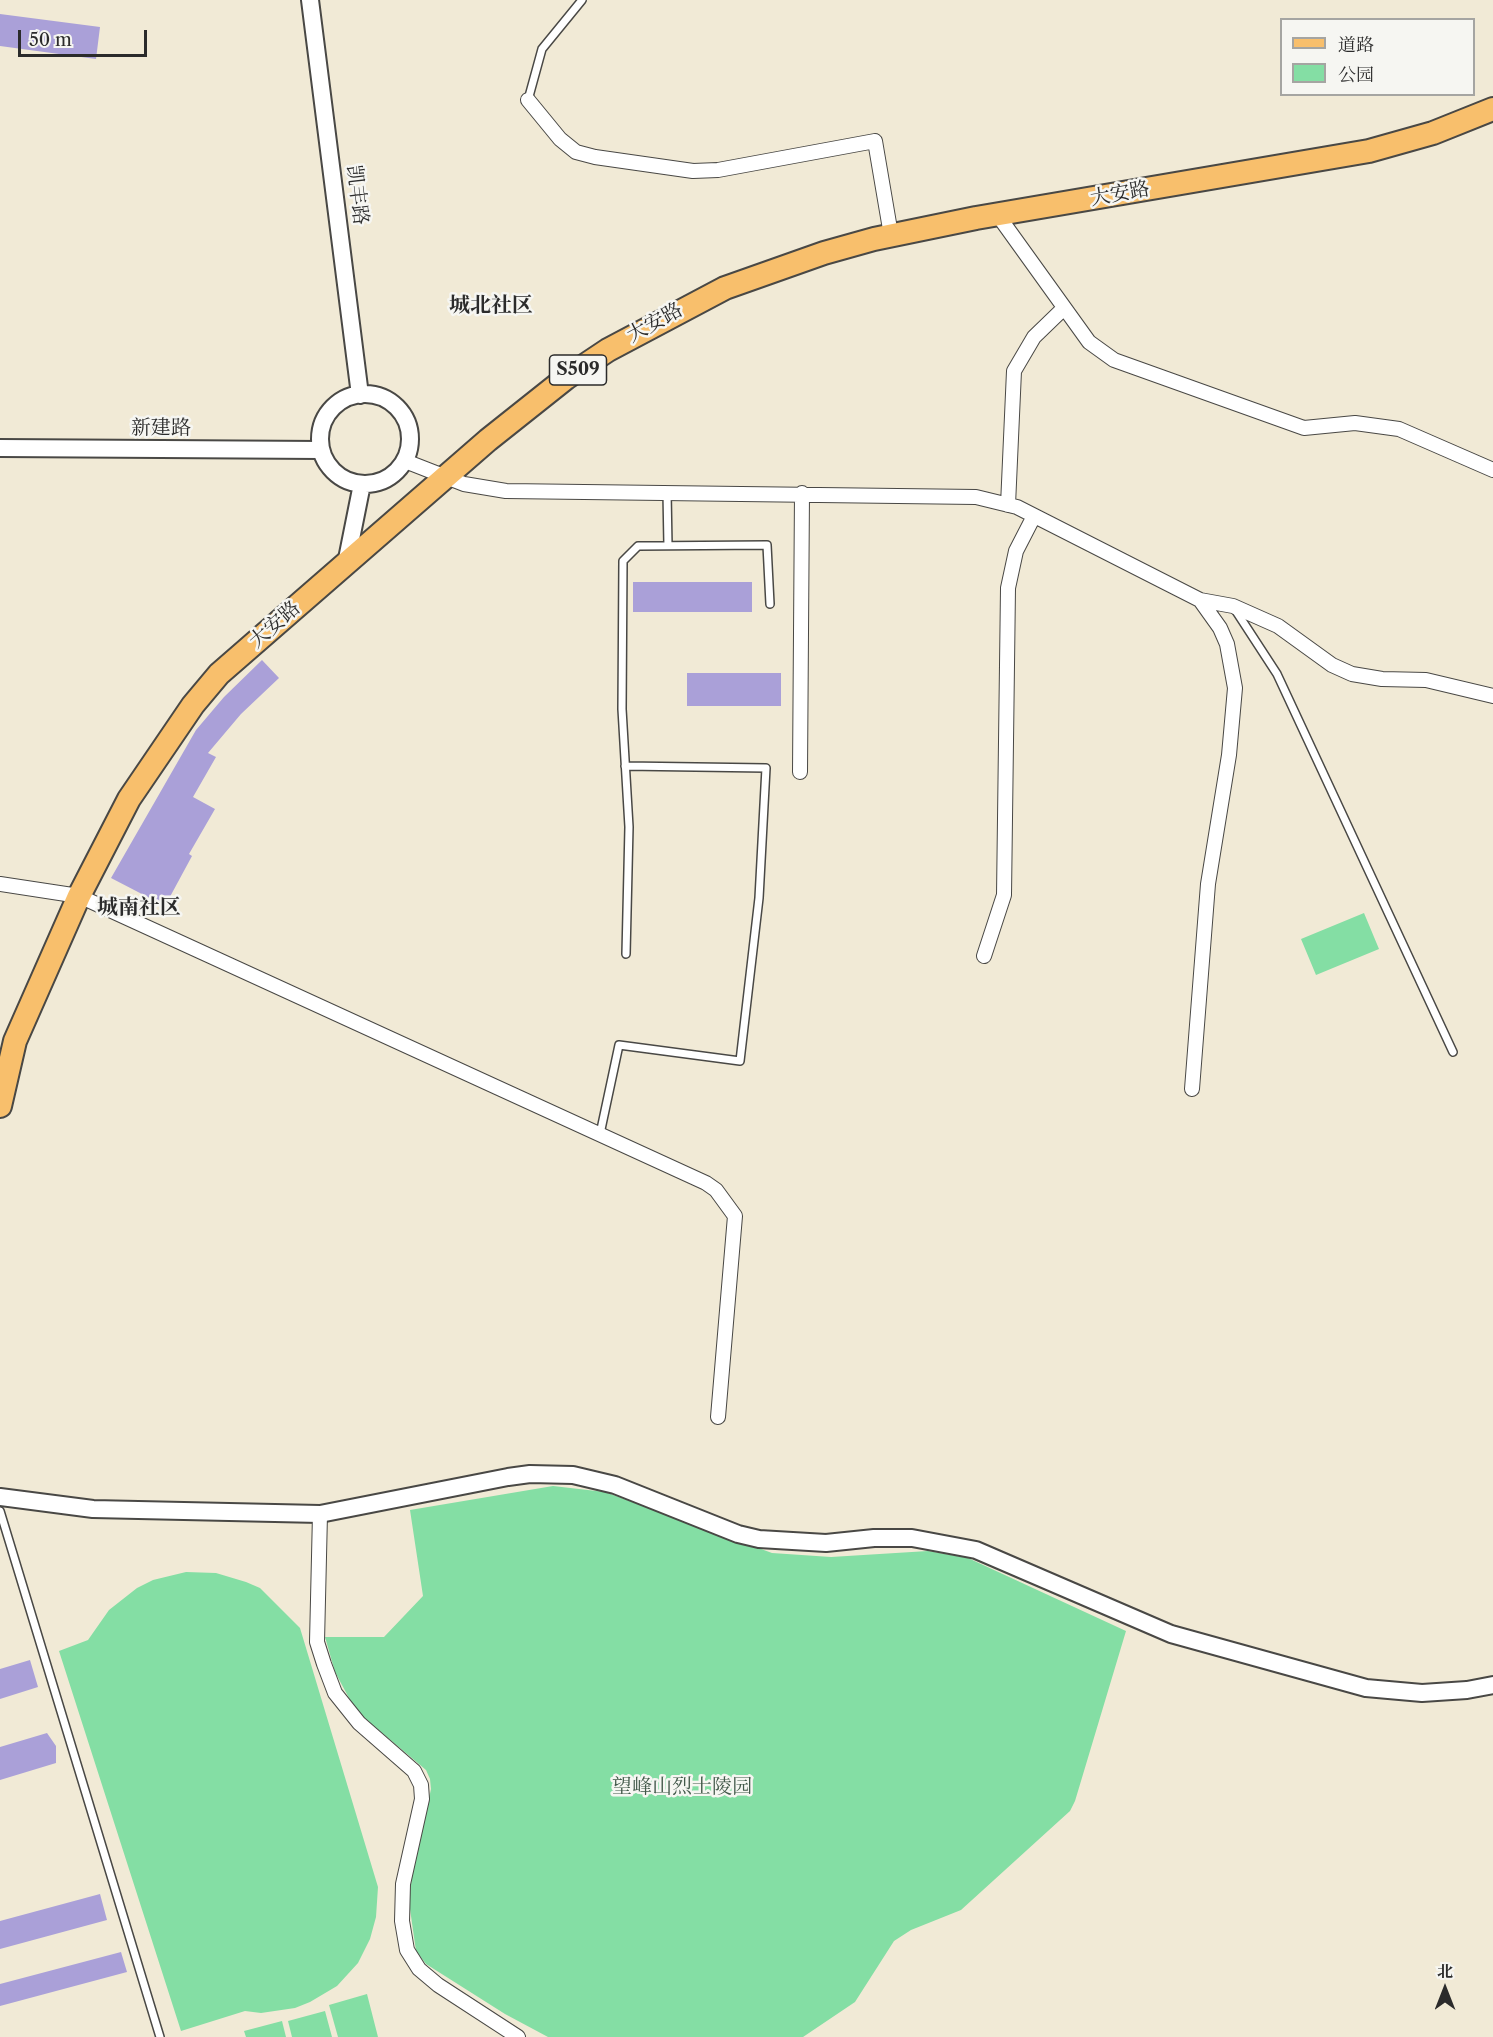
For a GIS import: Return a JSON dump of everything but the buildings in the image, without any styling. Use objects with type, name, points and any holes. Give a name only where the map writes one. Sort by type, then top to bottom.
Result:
[{"type":"main road","name":"大安路","points":[[0,1106],[15,1041],[79,896],[129,799],[193,705],[219,674],[526,408],[566,378],[656,322],[725,288],[774,269],[891,235],[997,214],[1369,151],[1433,133],[1493,109]]},
{"type":"street","name":"凯丰路","points":[[310,0],[360,395]]},
{"type":"street","points":[[528,100],[560,139],[576,152],[595,157],[693,171],[718,170],[876,141],[891,235]]},
{"type":"street","points":[[997,214],[1089,342],[1114,360],[1304,428],[1355,423],[1399,429],[1493,470]]},
{"type":"street","points":[[1008,505],[1014,371],[1034,337],[1064,308]]},
{"type":"street","points":[[360,395],[380,397],[398,408],[404,416],[410,436],[405,460],[393,475],[383,480],[362,484],[340,477],[326,461],[321,450],[321,428],[332,409],[340,402],[360,395]]},
{"type":"street","name":"新建路","points":[[0,448],[321,450]]},
{"type":"street","points":[[405,460],[444,478],[506,490],[962,494],[1008,505],[1200,600],[1233,606],[1278,626],[1332,665],[1353,674],[1382,680],[1426,680],[1493,696]]},
{"type":"street","points":[[346,564],[362,484]]},
{"type":"street","points":[[800,772],[802,493]]},
{"type":"street","points":[[984,956],[1004,895],[1008,588],[1016,551],[1034,516]]},
{"type":"street","points":[[1192,1089],[1208,884],[1229,755],[1235,688],[1227,644],[1220,628],[1200,600]]},
{"type":"street","points":[[0,884],[79,896],[706,1183],[725,1198],[735,1216],[718,1417]]},
{"type":"street","points":[[0,1497],[93,1509],[320,1514],[508,1477],[530,1474],[573,1475],[615,1485],[738,1534],[759,1539],[826,1543],[874,1538],[912,1538],[976,1550],[1171,1634],[1365,1688],[1422,1694],[1493,1685]]},
{"type":"street","points":[[320,1514],[318,1642],[324,1664],[335,1693],[359,1723],[414,1771],[422,1785],[422,1799],[403,1884],[402,1921],[407,1950],[419,1969],[438,1985],[518,2037]]},
{"type":"lane","points":[[528,100],[542,49],[582,0]]},
{"type":"lane","points":[[667,492],[668,546]]},
{"type":"lane","points":[[626,954],[629,826],[621,709],[621,568],[627,555],[638,546],[767,545],[770,604]]},
{"type":"lane","points":[[1233,606],[1277,674],[1453,1052]]},
{"type":"lane","points":[[600,1134],[619,1046],[740,1061],[759,898],[766,768],[625,766]]},
{"type":"lane","points":[[0,1511],[160,2037]]},
{"type":"green space","points":[[1364,913],[1379,949],[1316,975],[1301,939]]},
{"type":"green space","name":"望峰山烈士陵园","points":[[553,1486],[605,1492],[772,1553],[831,1557],[928,1551],[968,1558],[1126,1631],[1075,1801],[1070,1811],[961,1910],[911,1930],[894,1941],[855,2002],[803,2037],[548,2037],[505,2014],[426,1964],[416,1951],[409,1902],[412,1876],[431,1789],[430,1779],[426,1770],[356,1711],[335,1672],[325,1637],[384,1637],[423,1596],[410,1510]]},
{"type":"green space","points":[[186,1572],[216,1573],[260,1588],[300,1628],[378,1887],[376,1917],[370,1939],[358,1963],[337,1986],[295,2008],[261,2013],[245,2011],[181,2031],[59,1651],[88,1640],[109,1610],[137,1588],[153,1580]]},
{"type":"green space","points":[[367,1994],[378,2037],[338,2037],[329,2005]]},
{"type":"green space","points":[[325,2011],[332,2037],[292,2037],[288,2021]]},
{"type":"green space","points":[[282,2021],[286,2037],[246,2037],[244,2031]]},
{"type":"district","name":"城北社区","points":[[491,306]]},
{"type":"district","name":"城南社区","points":[[139,908]]}]
